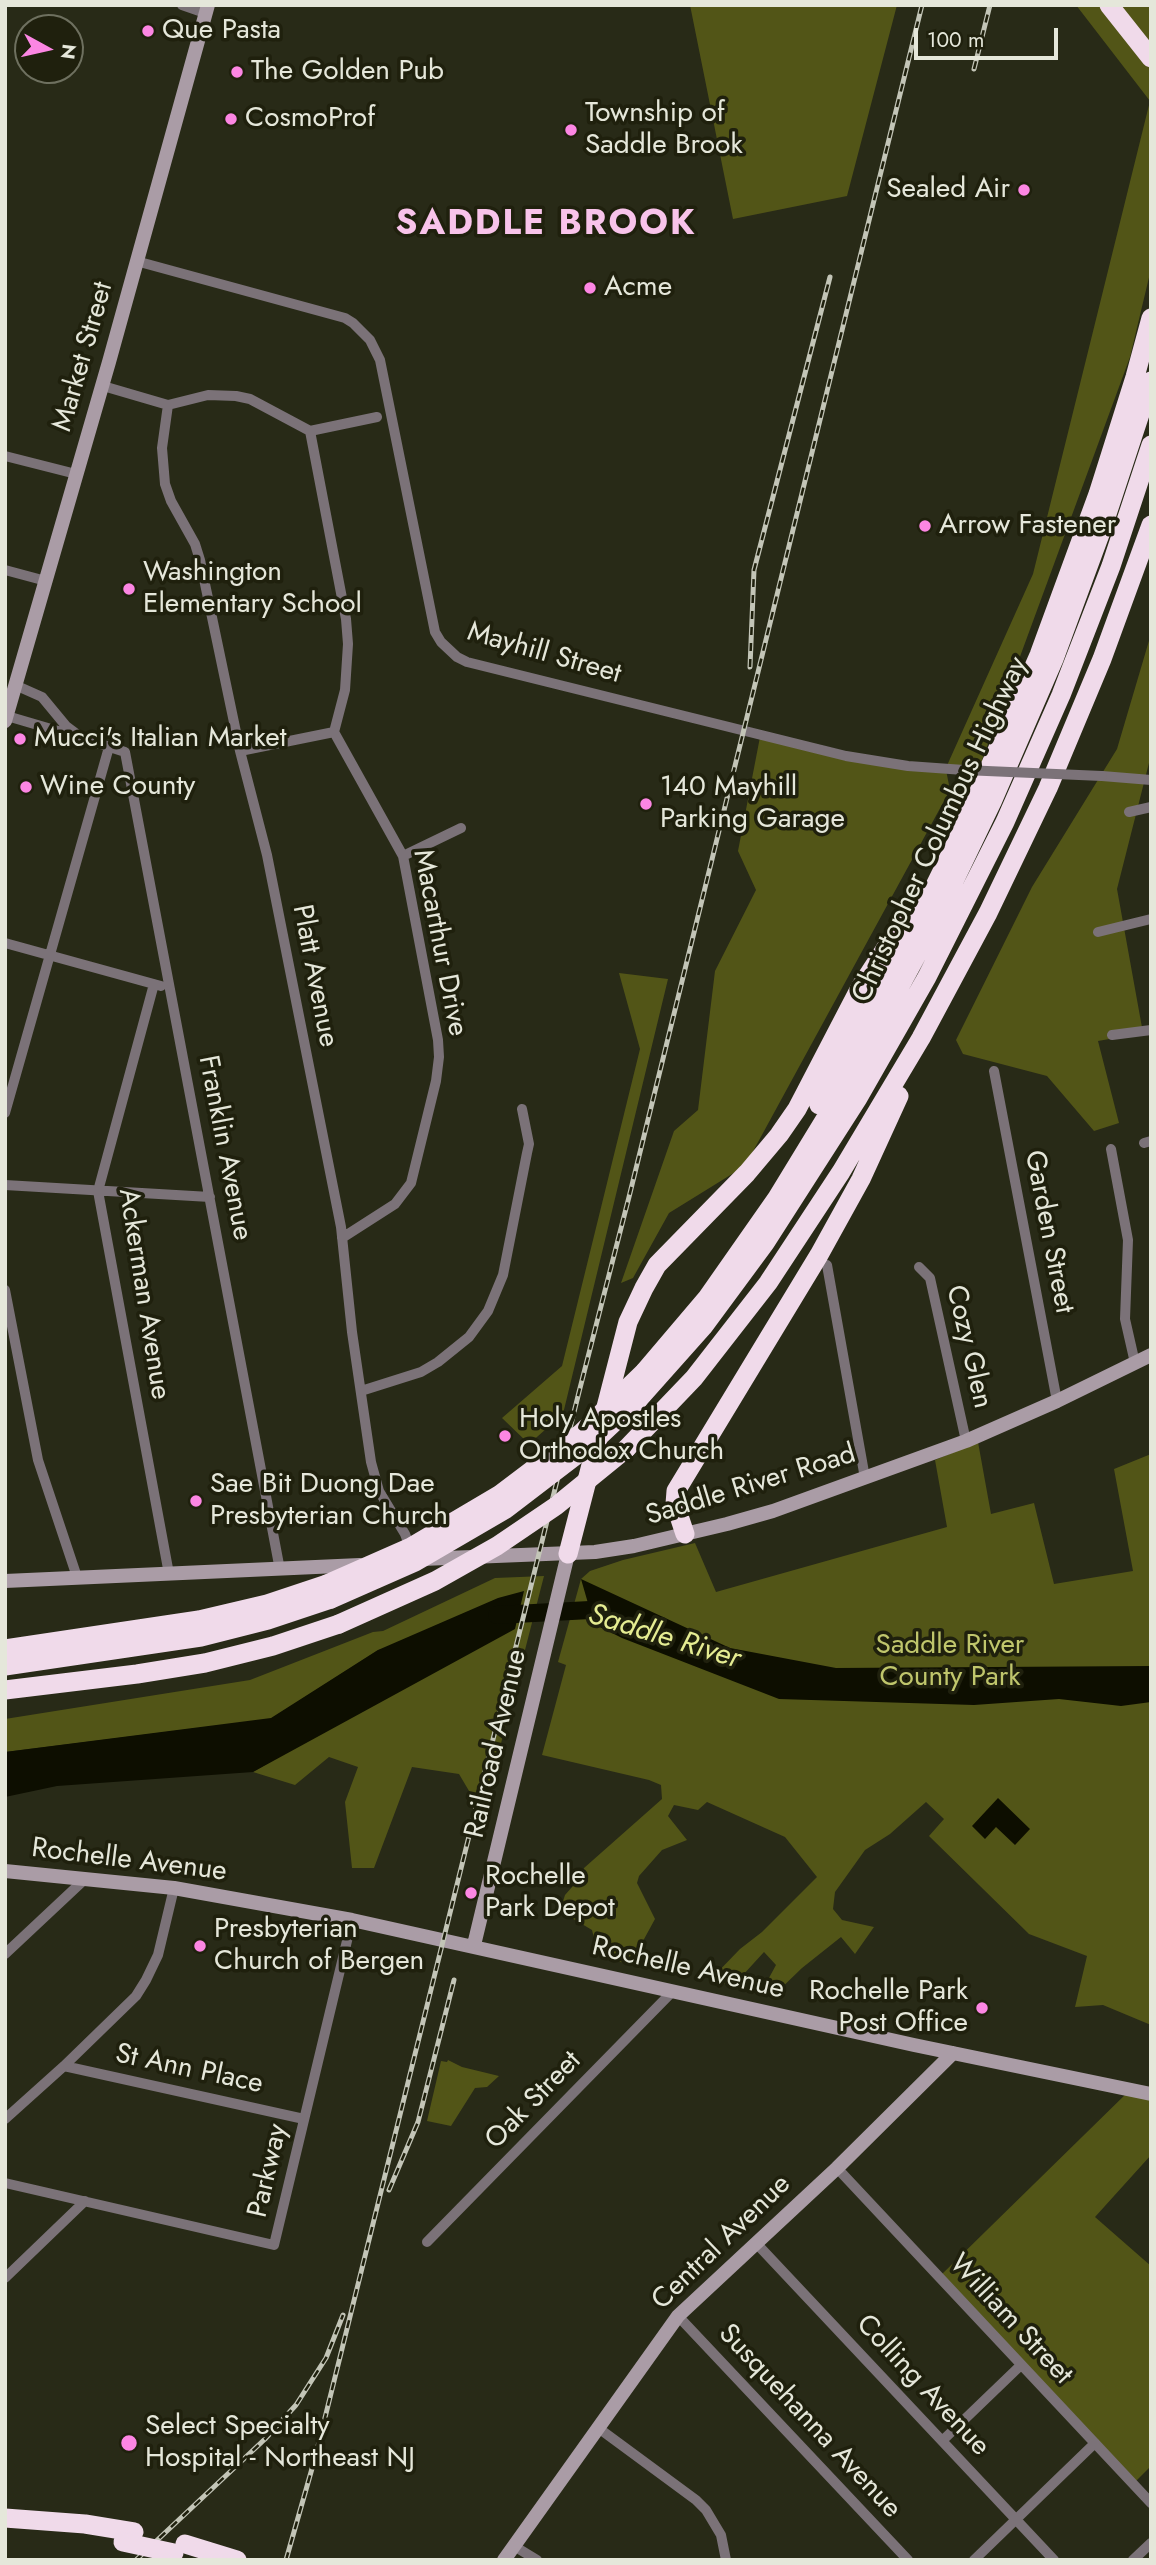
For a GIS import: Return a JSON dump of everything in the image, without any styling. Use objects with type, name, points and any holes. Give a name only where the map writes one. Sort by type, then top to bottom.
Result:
[{"type":"highway","points":[[1109,5],[1151,58]]},
{"type":"highway","points":[[737,1258],[862,1026],[957,841],[1003,741],[1067,581],[1123,416],[1151,318]]},
{"type":"highway","name":"Christopher Columbus Highway","points":[[5,1667],[201,1637],[268,1620],[329,1592],[499,1495],[581,1433],[645,1371],[686,1324],[737,1258],[796,1169],[860,1060],[926,938],[977,834],[1067,626],[1151,381]]},
{"type":"highway","name":"Christopher Columbus Highway","points":[[5,1649],[199,1620],[329,1592],[415,1562],[506,1509],[590,1444],[638,1400],[703,1327],[778,1224],[858,1098],[944,947],[1005,822],[1056,706],[1111,566],[1151,445]]},
{"type":"highway","points":[[5,1690],[205,1663],[273,1646],[338,1624],[404,1597],[497,1546],[556,1506],[626,1448],[694,1378],[768,1283],[841,1172],[940,1004],[988,913],[1062,756],[1111,635],[1151,524]]},
{"type":"highway","points":[[568,1554],[628,1322],[644,1288],[657,1265],[732,1189],[779,1136],[797,1109],[861,986],[936,868],[957,841]]},
{"type":"highway","points":[[685,1534],[675,1504],[676,1491],[819,1255],[861,1179],[940,1004]]},
{"type":"highway","points":[[5,2518],[85,2524],[128,2537],[237,2560]]},
{"type":"highway","points":[[5,2529],[128,2537]]},
{"type":"highway","points":[[180,2549],[198,2560]]},
{"type":"street","points":[[182,5],[206,9]]},
{"type":"street","name":"Market Street","points":[[6,718],[10,684],[46,581],[103,386],[206,9]]},
{"type":"street","name":"Mayhill Street","points":[[136,261],[345,318],[370,340],[380,360],[435,632],[441,642],[457,657],[467,662],[846,756],[908,766],[1151,780]]},
{"type":"street","points":[[103,386],[168,405],[208,396],[250,399],[310,431],[377,417]]},
{"type":"street","name":"Platt Avenue","points":[[168,405],[162,448],[165,484],[171,501],[195,544],[200,560],[240,751],[267,855],[342,1238],[371,1462],[379,1491],[405,1534],[414,1559]]},
{"type":"street","points":[[240,751],[334,732],[345,690],[347,631],[310,431]]},
{"type":"street","points":[[5,456],[76,474]]},
{"type":"street","points":[[5,570],[46,581]]},
{"type":"street","points":[[10,684],[42,697],[66,726],[86,740]]},
{"type":"street","points":[[5,1113],[109,747],[6,718]]},
{"type":"street","name":"Macarthur Drive","points":[[334,732],[403,856],[438,1040],[436,1081],[411,1183],[395,1204],[342,1238]]},
{"type":"street","name":"Franklin Avenue","points":[[109,747],[125,752],[280,1570]]},
{"type":"street","points":[[1129,812],[1151,807]]},
{"type":"street","points":[[403,856],[461,828]]},
{"type":"street","points":[[1098,932],[1151,919]]},
{"type":"street","points":[[5,943],[171,989]]},
{"type":"street","name":"Ackerman Avenue","points":[[154,984],[98,1191],[169,1574]]},
{"type":"street","points":[[1112,1035],[1151,1030]]},
{"type":"street","name":"Garden Street","points":[[995,1070],[1057,1401]]},
{"type":"street","points":[[361,1391],[421,1372],[438,1362],[469,1337],[488,1311],[503,1275],[529,1144],[522,1109]]},
{"type":"street","points":[[1111,1149],[1128,1240],[1125,1318],[1135,1363]]},
{"type":"street","points":[[5,1185],[210,1197]]},
{"type":"street","points":[[827,1265],[865,1478]]},
{"type":"street","name":"Cozy Glen","points":[[919,1267],[930,1278],[966,1441]]},
{"type":"street","points":[[5,1290],[38,1460],[77,1577]]},
{"type":"street","name":"Saddle River Road","points":[[5,1581],[338,1567],[414,1559],[568,1554],[634,1546],[773,1511],[966,1441],[1151,1355]]},
{"type":"street","name":"Railroad Avenue","points":[[474,1945],[568,1554]]},
{"type":"street","name":"Rochelle Avenue","points":[[5,1871],[174,1888],[352,1920],[1151,2094]]},
{"type":"street","points":[[5,1954],[85,1879]]},
{"type":"street","points":[[5,2119],[126,2008],[146,1980],[161,1946],[174,1888]]},
{"type":"street","name":"Parkway","points":[[5,2183],[274,2245],[352,1920]]},
{"type":"street","name":"Oak Street","points":[[427,2242],[673,1991]]},
{"type":"street","name":"Central Avenue","points":[[504,2560],[678,2316],[837,2168],[953,2053]]},
{"type":"street","name":"St Ann Place","points":[[64,2066],[304,2119]]},
{"type":"street","name":"William Street","points":[[837,2168],[1151,2503]]},
{"type":"street","points":[[5,2278],[85,2201]]},
{"type":"street","name":"Colling Avenue","points":[[756,2243],[1054,2560]]},
{"type":"street","name":"Susquehanna Avenue","points":[[678,2316],[908,2560]]},
{"type":"street","points":[[942,2441],[1021,2365]]},
{"type":"street","points":[[597,2427],[696,2500],[715,2523],[721,2535],[726,2560]]},
{"type":"street","points":[[974,2560],[1095,2443]]},
{"type":"street","points":[[1133,2560],[1151,2543]]},
{"type":"street","points":[[514,2546],[537,2560]]},
{"type":"green space","points":[[690,5],[897,5],[847,196],[733,219]]},
{"type":"green space","points":[[1076,5],[1151,5],[1151,269],[1130,357],[978,771],[946,770],[950,790],[745,1166],[669,1213],[633,1278],[621,1283],[674,1131],[698,1110],[715,971],[756,890],[738,851],[760,737],[945,770],[1033,574],[1150,101]]},
{"type":"green space","points":[[1151,634],[1151,755],[1117,889],[1143,1033],[1098,1041],[1119,1123],[1094,1131],[1047,1076],[963,1054],[956,1040],[1032,887],[1117,749]]},
{"type":"green space","points":[[619,973],[668,979],[563,1414],[529,1444],[502,1418],[562,1366],[640,1049]]},
{"type":"green space","name":"Saddle River County Park","points":[[978,1442],[991,1514],[1034,1503],[1054,1584],[1133,1571],[1114,1469],[1151,1454],[1151,2025],[1103,2005],[1075,2007],[1087,1956],[1029,1934],[929,1836],[944,1819],[926,1802],[890,1834],[865,1850],[835,1892],[833,1909],[842,1920],[874,1927],[855,1954],[841,1937],[802,1968],[772,1997],[764,1987],[776,1965],[764,1952],[732,1987],[712,1978],[817,1877],[785,1837],[707,1802],[698,1810],[674,1805],[668,1816],[687,1840],[662,1850],[639,1876],[637,1883],[655,1919],[643,1941],[624,1963],[598,1954],[592,1930],[560,1911],[565,1895],[580,1878],[584,1868],[662,1799],[661,1785],[649,1780],[542,1755],[566,1665],[558,1662],[581,1579],[590,1571],[623,1560],[695,1543],[716,1592],[947,1527],[935,1460]]},
{"type":"green space","points":[[544,1576],[488,1794],[472,1796],[459,1774],[412,1767],[374,1868],[352,1868],[345,1802],[358,1767],[329,1757],[295,1785],[253,1772],[495,1628],[378,1650],[271,1719],[5,1752],[5,1719],[250,1680],[373,1632],[383,1631],[495,1578]]},
{"type":"green space","points":[[448,2060],[462,2067],[499,2076],[487,2087],[475,2088],[451,2126],[427,2121],[441,2061]]},
{"type":"green space","points":[[1131,2089],[1151,2094],[1151,2155],[1095,2217],[1151,2266],[1151,2466],[1133,2484],[939,2277]]},
{"type":"water","name":"Saddle River","points":[[581,1579],[730,1648],[836,1668],[1151,1666],[1151,1702],[1121,1706],[1059,1699],[974,1705],[779,1699],[622,1638],[594,1624]]},
{"type":"water","name":"Saddle River","points":[[524,1591],[515,1629],[253,1772],[57,1786],[5,1797],[5,1752],[271,1718],[378,1650],[498,1598]]},
{"type":"water","points":[[998,1798],[1030,1829],[1015,1845],[996,1827],[985,1839],[972,1826]]},
{"type":"waterway","name":"Saddle River","points":[[497,1615],[590,1610],[610,1619]]},
{"type":"railway","points":[[286,2560],[315,2458],[629,1197],[922,5]]},
{"type":"railway","points":[[974,69],[990,5]]},
{"type":"railway","points":[[750,667],[754,570],[830,277]]},
{"type":"railway","points":[[389,2190],[418,2122],[454,1980]]},
{"type":"railway","points":[[136,2560],[265,2439],[296,2405],[326,2358],[343,2315]]},
{"type":"place","name":"Que Pasta","points":[[148,31]]},
{"type":"place","name":"The Golden Pub","points":[[237,72]]},
{"type":"place","name":"CosmoProf","points":[[231,119]]},
{"type":"place","name":"Township of Saddle Brook","points":[[571,130]]},
{"type":"place","name":"Sealed Air","points":[[1024,190]]},
{"type":"place","name":"Acme","points":[[590,288]]},
{"type":"place","name":"Arrow Fastener","points":[[925,526]]},
{"type":"place","name":"Washington Elementary School","points":[[129,589]]},
{"type":"place","name":"Mucci's Italian Market","points":[[20,739]]},
{"type":"place","name":"Wine County","points":[[26,787]]},
{"type":"place","name":"140 Mayhill Parking Garage","points":[[646,804]]},
{"type":"place","name":"Holy Apostles Orthodox Church","points":[[505,1436]]},
{"type":"place","name":"Sae Bit Duong Dae Presbyterian Church","points":[[196,1501]]},
{"type":"place","name":"Rochelle Park Depot","points":[[471,1893]]},
{"type":"place","name":"Presbyterian Church of Bergen","points":[[200,1946]]},
{"type":"place","name":"Rochelle Park Post Office","points":[[982,2008]]},
{"type":"place","name":"Select Specialty Hospital - Northeast NJ","points":[[129,2443]]},
{"type":"district","name":"SADDLE BROOK","points":[[546,226]]}]
